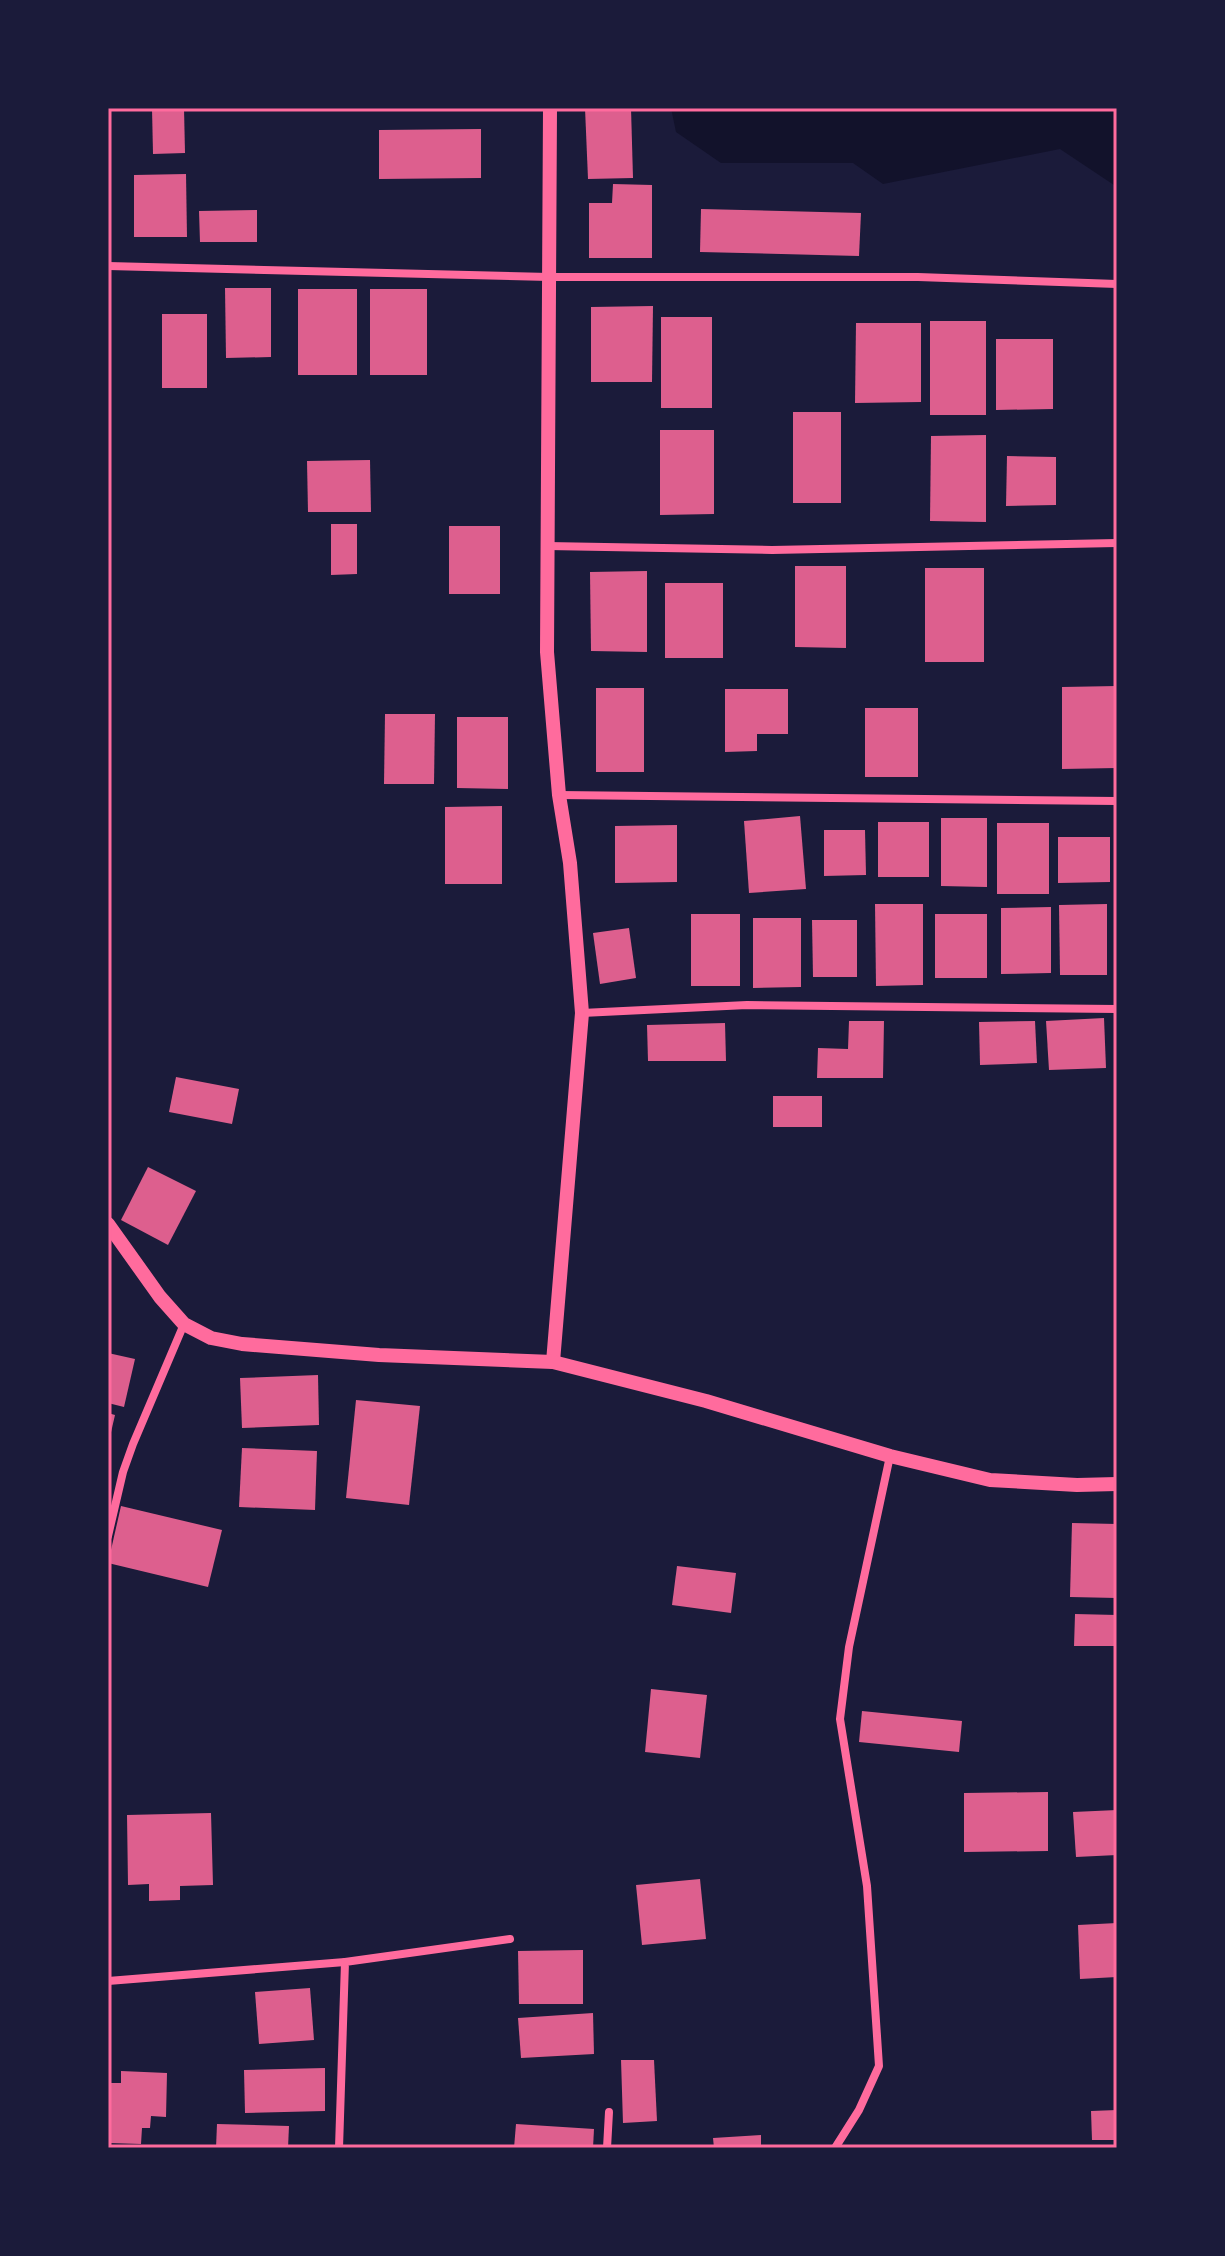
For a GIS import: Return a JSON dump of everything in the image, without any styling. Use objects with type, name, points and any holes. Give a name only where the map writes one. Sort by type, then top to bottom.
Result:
[{"type":"street","points":[[550,108],[547,652],[559,795],[570,863],[582,1013],[553,1362]]},
{"type":"street","points":[[108,266],[549,277],[918,277],[1117,284]]},
{"type":"street","points":[[547,546],[772,550],[1117,543]]},
{"type":"street","points":[[559,795],[1117,801]]},
{"type":"street","points":[[582,1013],[747,1005],[1117,1009]]},
{"type":"street","points":[[108,1224],[160,1297],[184,1324],[211,1338],[242,1344],[379,1355],[553,1362],[706,1401],[890,1456],[990,1480],[1117,1484]]},
{"type":"street","points":[[108,1536],[133,1444],[184,1324]]},
{"type":"street","points":[[835,2148],[859,2110],[879,2066],[867,1886],[840,1719],[849,1647],[890,1456]]},
{"type":"street","points":[[108,1981],[345,1962],[510,1939]]},
{"type":"street","points":[[339,2148],[345,1962]]},
{"type":"street","points":[[607,2148],[609,2112]]},
{"type":"shaded area","points":[[671,108],[1117,108],[1117,187],[1060,149],[883,184],[853,163],[721,163],[676,132]]},
{"type":"building","points":[[152,108],[184,108],[185,153],[153,154]]},
{"type":"building","points":[[585,108],[631,108],[633,178],[588,179]]},
{"type":"building","points":[[481,129],[481,178],[379,179],[379,130]]},
{"type":"building","points":[[186,174],[187,237],[134,237],[134,175]]},
{"type":"building","points":[[613,184],[652,185],[652,258],[589,258],[589,203],[612,203]]},
{"type":"building","points":[[701,209],[861,213],[859,256],[700,252]]},
{"type":"building","points":[[257,210],[257,242],[200,242],[199,211]]},
{"type":"building","points":[[225,288],[271,288],[271,357],[226,358]]},
{"type":"building","points":[[298,289],[357,289],[357,375],[298,375]]},
{"type":"building","points":[[370,289],[427,289],[427,375],[370,375]]},
{"type":"building","points":[[653,306],[652,382],[591,382],[591,307]]},
{"type":"building","points":[[162,314],[207,314],[207,388],[162,388]]},
{"type":"building","points":[[661,317],[712,317],[712,408],[661,408]]},
{"type":"building","points":[[930,321],[986,321],[986,415],[930,415]]},
{"type":"building","points":[[856,323],[921,323],[921,402],[855,403]]},
{"type":"building","points":[[996,339],[1053,339],[1053,409],[996,410]]},
{"type":"building","points":[[793,412],[841,412],[841,503],[793,503]]},
{"type":"building","points":[[660,430],[714,430],[714,514],[660,515]]},
{"type":"building","points":[[986,435],[986,522],[930,521],[931,436]]},
{"type":"building","points":[[1007,456],[1056,457],[1056,505],[1006,506]]},
{"type":"building","points":[[370,460],[371,512],[308,512],[307,461]]},
{"type":"building","points":[[331,524],[357,524],[357,574],[331,575]]},
{"type":"building","points":[[449,526],[500,526],[500,594],[449,594]]},
{"type":"building","points":[[795,566],[846,566],[846,648],[795,647]]},
{"type":"building","points":[[925,568],[984,568],[984,662],[925,662]]},
{"type":"building","points":[[647,571],[647,652],[591,651],[590,572]]},
{"type":"building","points":[[665,583],[723,583],[723,658],[665,658]]},
{"type":"building","points":[[1117,686],[1117,768],[1062,769],[1062,687]]},
{"type":"building","points":[[596,688],[644,688],[644,772],[596,772]]},
{"type":"building","points":[[725,689],[788,689],[788,734],[757,734],[757,751],[725,752]]},
{"type":"building","points":[[865,708],[918,708],[918,777],[865,777]]},
{"type":"building","points":[[385,714],[435,714],[434,784],[384,784]]},
{"type":"building","points":[[457,717],[508,717],[508,789],[457,788]]},
{"type":"building","points":[[502,806],[502,884],[445,884],[445,807]]},
{"type":"building","points":[[800,816],[806,889],[749,893],[744,821]]},
{"type":"building","points":[[941,818],[987,818],[987,887],[941,886]]},
{"type":"building","points":[[878,822],[929,822],[929,877],[878,877]]},
{"type":"building","points":[[997,823],[1049,823],[1049,894],[997,894]]},
{"type":"building","points":[[677,825],[677,882],[615,883],[615,826]]},
{"type":"building","points":[[824,830],[865,830],[866,875],[824,876]]},
{"type":"building","points":[[1058,837],[1110,837],[1110,882],[1058,883]]},
{"type":"building","points":[[875,904],[923,904],[923,985],[876,986]]},
{"type":"building","points":[[1107,904],[1107,975],[1060,975],[1059,905]]},
{"type":"building","points":[[1051,907],[1051,973],[1001,974],[1001,908]]},
{"type":"building","points":[[691,914],[740,914],[740,986],[691,986]]},
{"type":"building","points":[[935,914],[987,914],[987,978],[935,978]]},
{"type":"building","points":[[753,918],[801,918],[801,987],[753,988]]},
{"type":"building","points":[[812,920],[857,920],[857,977],[813,977]]},
{"type":"building","points":[[629,928],[636,978],[600,984],[593,933]]},
{"type":"building","points":[[1104,1018],[1106,1068],[1049,1070],[1046,1021]]},
{"type":"building","points":[[849,1021],[884,1021],[883,1078],[817,1078],[818,1048],[848,1049]]},
{"type":"building","points":[[1035,1021],[1037,1063],[980,1065],[979,1022]]},
{"type":"building","points":[[725,1023],[726,1061],[648,1061],[647,1025]]},
{"type":"building","points":[[176,1077],[239,1089],[232,1124],[169,1112]]},
{"type":"building","points":[[773,1096],[822,1096],[822,1127],[773,1127]]},
{"type":"building","points":[[148,1167],[196,1191],[168,1245],[121,1220]]},
{"type":"building","points":[[108,1353],[135,1359],[124,1407],[108,1403]]},
{"type":"building","points":[[318,1375],[319,1425],[242,1428],[240,1378]]},
{"type":"building","points":[[356,1400],[420,1406],[409,1505],[346,1498]]},
{"type":"building","points":[[108,1413],[115,1415],[109,1441],[108,1441]]},
{"type":"building","points":[[242,1448],[317,1451],[315,1510],[239,1507]]},
{"type":"building","points":[[121,1506],[222,1530],[208,1587],[108,1563]]},
{"type":"building","points":[[1072,1523],[1117,1524],[1117,1598],[1070,1597]]},
{"type":"building","points":[[677,1566],[736,1573],[731,1613],[672,1605]]},
{"type":"building","points":[[1075,1614],[1117,1615],[1117,1646],[1074,1646]]},
{"type":"building","points":[[651,1689],[707,1695],[700,1758],[645,1752]]},
{"type":"building","points":[[862,1711],[962,1721],[959,1752],[859,1742]]},
{"type":"building","points":[[1048,1792],[1048,1851],[964,1852],[964,1793]]},
{"type":"building","points":[[1117,1810],[1117,1855],[1076,1857],[1073,1812]]},
{"type":"building","points":[[211,1813],[213,1885],[180,1886],[180,1900],[149,1901],[149,1884],[128,1885],[127,1815]]},
{"type":"building","points":[[700,1879],[706,1939],[642,1945],[636,1885]]},
{"type":"building","points":[[1117,1923],[1117,1977],[1080,1979],[1078,1925]]},
{"type":"building","points":[[583,1950],[583,2004],[519,2004],[518,1951]]},
{"type":"building","points":[[310,1988],[314,2040],[259,2044],[255,1992]]},
{"type":"building","points":[[593,2013],[594,2054],[521,2058],[518,2018]]},
{"type":"building","points":[[621,2060],[654,2060],[657,2121],[623,2123]]},
{"type":"building","points":[[325,2068],[325,2111],[245,2113],[244,2070]]},
{"type":"building","points":[[121,2071],[167,2073],[166,2117],[151,2116],[150,2128],[142,2128],[141,2144],[108,2143],[108,2083],[121,2083]]},
{"type":"building","points":[[1117,2110],[1117,2140],[1092,2140],[1091,2111]]},
{"type":"building","points":[[217,2124],[289,2126],[288,2148],[216,2148]]},
{"type":"building","points":[[516,2124],[594,2129],[593,2148],[514,2148]]},
{"type":"building","points":[[761,2135],[761,2148],[714,2148],[713,2138]]}]
